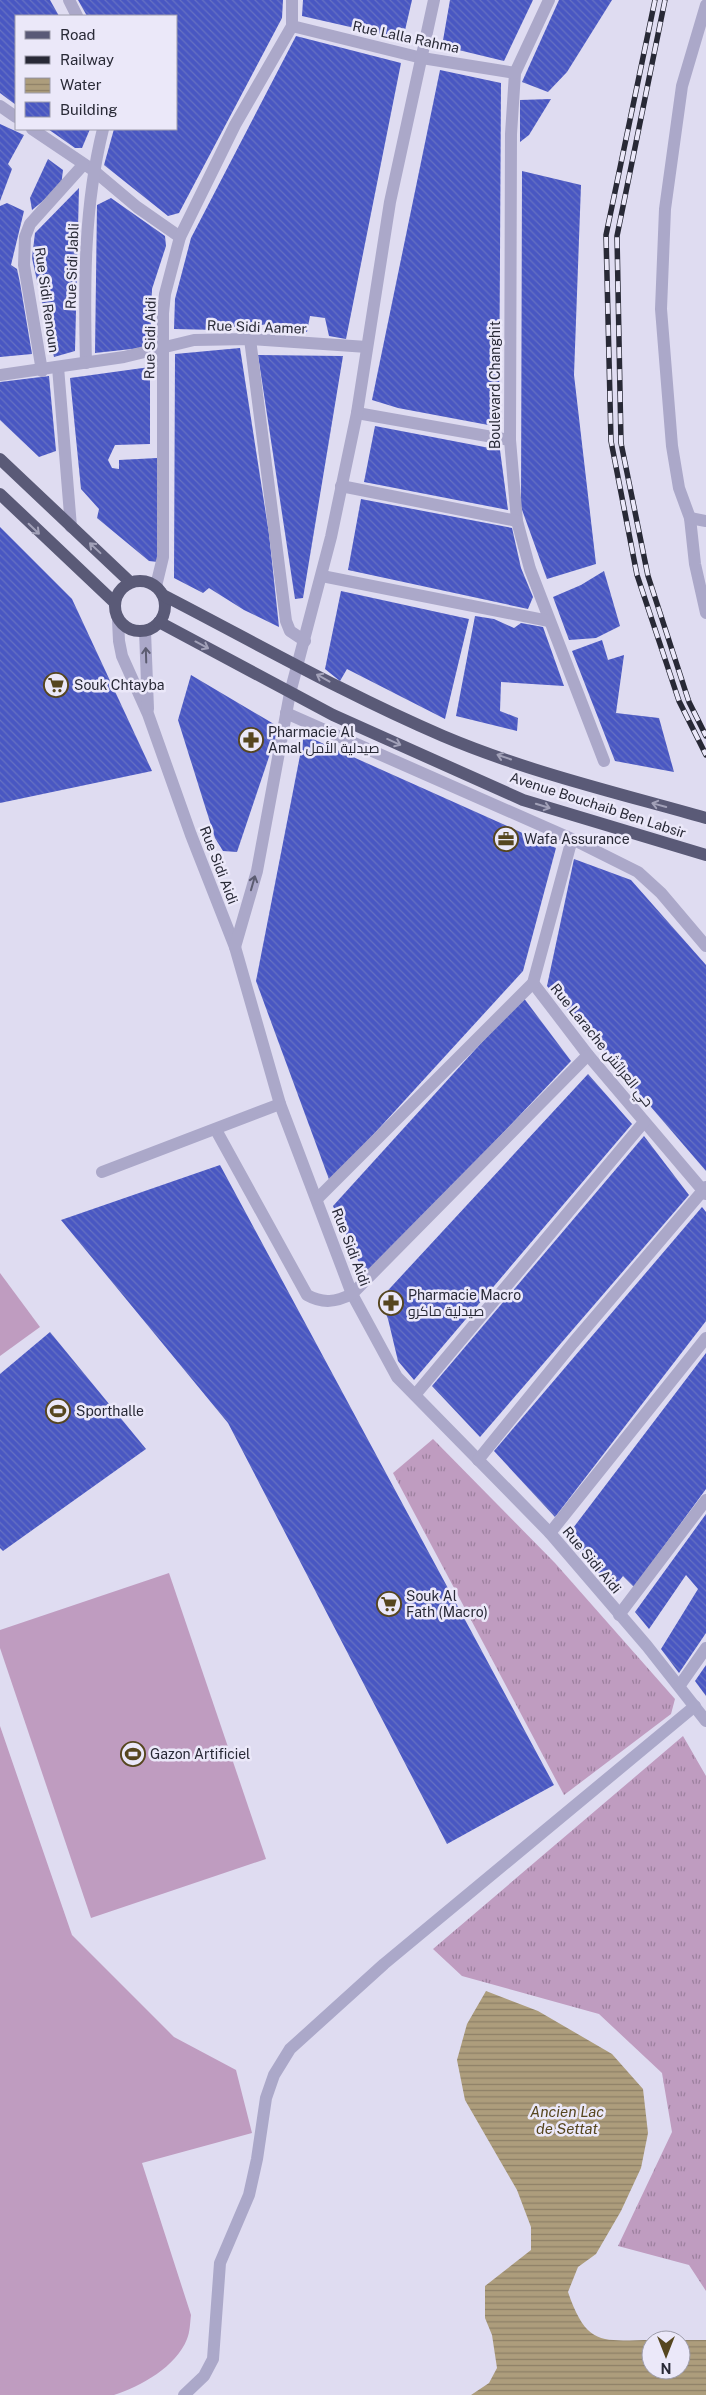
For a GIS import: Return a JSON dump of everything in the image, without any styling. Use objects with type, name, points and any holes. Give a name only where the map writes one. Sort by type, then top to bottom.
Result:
[{"type":"main road","points":[[0,460],[130,582]]},
{"type":"main road","points":[[0,494],[114,602],[118,620],[130,629],[144,631],[159,622],[165,609],[159,590],[141,580],[130,582],[119,590],[114,602]]},
{"type":"main road","name":"Avenue Bouchaib Ben Labsir","points":[[159,590],[299,664],[347,692],[444,736],[578,784],[706,818]]},
{"type":"main road","name":"Avenue Bouchaib Ben Labsir","points":[[159,622],[333,715],[523,800],[706,855]]},
{"type":"street","points":[[69,0],[76,15]]},
{"type":"street","name":"Rue Sidi Aidi","points":[[159,590],[163,557],[163,348],[165,294],[180,237],[236,125],[292,26],[292,0]]},
{"type":"street","points":[[236,947],[257,871],[290,693],[322,576],[357,413],[390,202],[434,0]]},
{"type":"street","name":"Boulevard Changhit","points":[[549,0],[515,73],[512,134],[510,440],[517,521],[530,569],[604,761]]},
{"type":"street","points":[[706,5],[682,86],[665,209],[661,309],[672,446],[679,488],[690,518],[695,564],[706,613]]},
{"type":"street","name":"Rue Lalla Rahma","points":[[292,26],[422,58],[515,73]]},
{"type":"street","points":[[0,106],[15,116]]},
{"type":"street","points":[[33,130],[180,237]]},
{"type":"street","name":"Rue Sidi Jabli","points":[[86,363],[85,294],[88,168],[103,130]]},
{"type":"street","name":"Rue Sidi Renoun","points":[[42,371],[24,265],[25,237],[30,224],[88,168]]},
{"type":"street","points":[[250,339],[286,621],[290,631],[305,642]]},
{"type":"street","name":"Rue Sidi Aamer","points":[[0,375],[42,371],[131,356],[194,340],[250,339],[367,347]]},
{"type":"street","name":"Rue Sidi Renoun","points":[[58,367],[71,528]]},
{"type":"street","points":[[357,413],[510,440]]},
{"type":"street","points":[[341,486],[517,521]]},
{"type":"street","points":[[690,518],[706,521]]},
{"type":"street","points":[[322,576],[549,621]]},
{"type":"street","name":"Rue Sidi Aidi","points":[[118,620],[122,656],[148,714],[191,835],[236,947],[280,1104],[352,1294],[397,1377],[550,1534],[680,1685],[706,1721]]},
{"type":"street","name":"Rue Sidi Aidi","points":[[144,631],[148,714]]},
{"type":"street","points":[[286,713],[572,839],[638,872],[661,893],[706,946]]},
{"type":"street","name":"Rue Larache حي العرائش","points":[[572,839],[533,983],[588,1056],[705,1190]]},
{"type":"street","points":[[317,1199],[533,983]]},
{"type":"street","points":[[216,1130],[308,1295],[318,1301],[330,1302],[352,1294],[588,1056]]},
{"type":"street","points":[[102,1172],[280,1104]]},
{"type":"street","points":[[415,1396],[644,1122]]},
{"type":"street","points":[[478,1460],[573,1343],[705,1190]]},
{"type":"street","points":[[550,1534],[706,1338]]},
{"type":"street","points":[[619,1615],[706,1500]]},
{"type":"street","points":[[680,1685],[706,1648]]},
{"type":"street","points":[[184,2395],[204,2376],[213,2359],[220,2263],[225,2248],[241,2218],[249,2195],[266,2098],[274,2075],[290,2049],[384,1964],[695,1706]]},
{"type":"green space","points":[[0,1273],[40,1327],[0,1356]]},
{"type":"green space","points":[[433,1439],[555,1563],[675,1699],[671,1714],[564,1795],[393,1473]]},
{"type":"green space","name":"Gazon Artificiel","points":[[169,1573],[266,1859],[91,1918],[0,1648],[0,1630]]},
{"type":"green space","points":[[0,1726],[72,1935],[174,2037],[236,2070],[252,2133],[142,2163],[191,2315],[190,2327],[182,2349],[166,2367],[146,2381],[114,2395],[0,2395]]},
{"type":"green space","points":[[683,1736],[706,1776],[706,2291],[689,2265],[618,2246],[672,2132],[662,2073],[599,2014],[462,1976],[433,1949]]},
{"type":"water","name":"Ancien Lac de Settat","points":[[486,1991],[538,2011],[612,2054],[643,2089],[648,2133],[641,2168],[621,2211],[596,2254],[578,2267],[568,2292],[575,2311],[591,2333],[601,2338],[612,2340],[641,2340],[641,2380],[691,2380],[691,2340],[706,2340],[706,2395],[471,2395],[489,2383],[497,2368],[492,2335],[485,2318],[485,2286],[531,2250],[531,2227],[517,2190],[465,2100],[457,2060],[467,2024]]},
{"type":"building","points":[[0,0],[50,0],[58,15],[15,15],[15,104],[0,93]]},
{"type":"building","points":[[78,0],[283,0],[282,18],[179,213],[168,216],[104,165],[114,130],[178,130],[178,15],[86,15]]},
{"type":"building","points":[[303,0],[412,0],[403,39],[302,16]]},
{"type":"building","points":[[450,0],[533,0],[504,61],[442,46]]},
{"type":"building","points":[[559,0],[612,0],[567,72],[548,92],[522,82]]},
{"type":"building","points":[[296,36],[401,63],[346,339],[329,336],[325,318],[310,316],[307,332],[283,332],[278,323],[218,330],[174,329],[175,299],[191,238]]},
{"type":"building","points":[[440,70],[501,83],[499,427],[398,408],[372,400]]},
{"type":"building","points":[[551,99],[529,135],[520,142],[520,100]]},
{"type":"building","points":[[0,124],[24,135],[8,164],[12,169],[0,201]]},
{"type":"building","points":[[49,130],[90,130],[82,148],[75,148]]},
{"type":"building","points":[[48,159],[63,170],[61,186],[32,210],[30,198]]},
{"type":"building","points":[[522,171],[581,185],[574,375],[596,564],[547,579],[521,507]]},
{"type":"building","points":[[79,188],[75,351],[54,357],[32,258],[35,233]]},
{"type":"building","points":[[111,198],[165,236],[166,246],[152,289],[150,347],[95,353],[97,205]]},
{"type":"building","points":[[7,203],[24,211],[11,265],[17,269],[32,354],[0,357],[0,206]]},
{"type":"building","points":[[240,348],[269,534],[279,627],[244,610],[209,588],[203,593],[174,578],[175,354]]},
{"type":"building","points":[[258,355],[343,356],[303,598],[295,599]]},
{"type":"building","points":[[150,367],[150,444],[115,445],[108,460],[112,468],[119,469],[119,460],[157,458],[158,562],[149,561],[97,518],[99,509],[81,489],[70,378]]},
{"type":"building","points":[[49,376],[56,451],[39,457],[0,420],[0,382]]},
{"type":"building","points":[[375,426],[500,450],[508,510],[364,482]]},
{"type":"building","points":[[361,499],[512,528],[521,568],[533,597],[528,609],[348,570]]},
{"type":"building","name":"Souk Chtayba","points":[[0,527],[72,599],[152,771],[0,803]]},
{"type":"building","points":[[604,571],[620,626],[596,638],[569,640],[553,597],[581,585]]},
{"type":"building","points":[[341,591],[469,619],[445,719],[347,669],[340,681],[325,669]]},
{"type":"building","points":[[475,616],[494,619],[514,628],[521,623],[543,627],[564,686],[501,682],[500,711],[518,718],[517,731],[456,716]]},
{"type":"building","points":[[602,640],[608,660],[624,655],[616,713],[659,718],[674,772],[615,761],[572,651]]},
{"type":"building","points":[[191,675],[279,727],[237,852],[223,851],[215,838],[178,720]]},
{"type":"building","points":[[304,735],[556,848],[523,971],[330,1182],[256,981]]},
{"type":"building","points":[[574,859],[631,880],[706,965],[706,1171],[547,986]]},
{"type":"building","points":[[523,997],[571,1061],[366,1278],[333,1206]]},
{"type":"building","points":[[588,1074],[632,1124],[414,1380],[398,1361],[388,1319],[380,1299]]},
{"type":"building","points":[[644,1136],[689,1195],[480,1437],[432,1386]]},
{"type":"building","name":"Souk Al Fath (Macro)","points":[[220,1165],[554,1785],[447,1844],[228,1423],[61,1220]]},
{"type":"building","points":[[702,1207],[706,1212],[706,1321],[555,1517],[494,1451]]},
{"type":"building","name":"Sporthalle","points":[[50,1332],[146,1449],[3,1551],[0,1548],[0,1374]]},
{"type":"building","points":[[706,1353],[706,1489],[634,1587],[623,1576],[612,1590],[567,1536]]},
{"type":"building","points":[[706,1514],[706,1633],[679,1673],[661,1649],[698,1589],[686,1575],[649,1629],[635,1612]]},
{"type":"building","points":[[706,1665],[706,1696],[695,1681]]},
{"type":"railway","points":[[655,0],[606,235],[611,441],[637,575],[679,701],[706,755]]},
{"type":"railway","points":[[665,0],[617,236],[621,443],[648,576],[689,702],[706,736]]},
{"type":"place","name":"Souk Chtayba","points":[[56,685]]},
{"type":"place","name":"Pharmacie Al Amal صيدلية الأمل","points":[[251,740]]},
{"type":"place","name":"Wafa Assurance","points":[[506,839]]},
{"type":"place","name":"Pharmacie Macro صيدلية ماكرو","points":[[391,1303]]},
{"type":"place","name":"Sporthalle","points":[[58,1411]]},
{"type":"place","name":"Souk Al Fath (Macro)","points":[[389,1604]]},
{"type":"place","name":"Gazon Artificiel","points":[[133,1754]]}]
